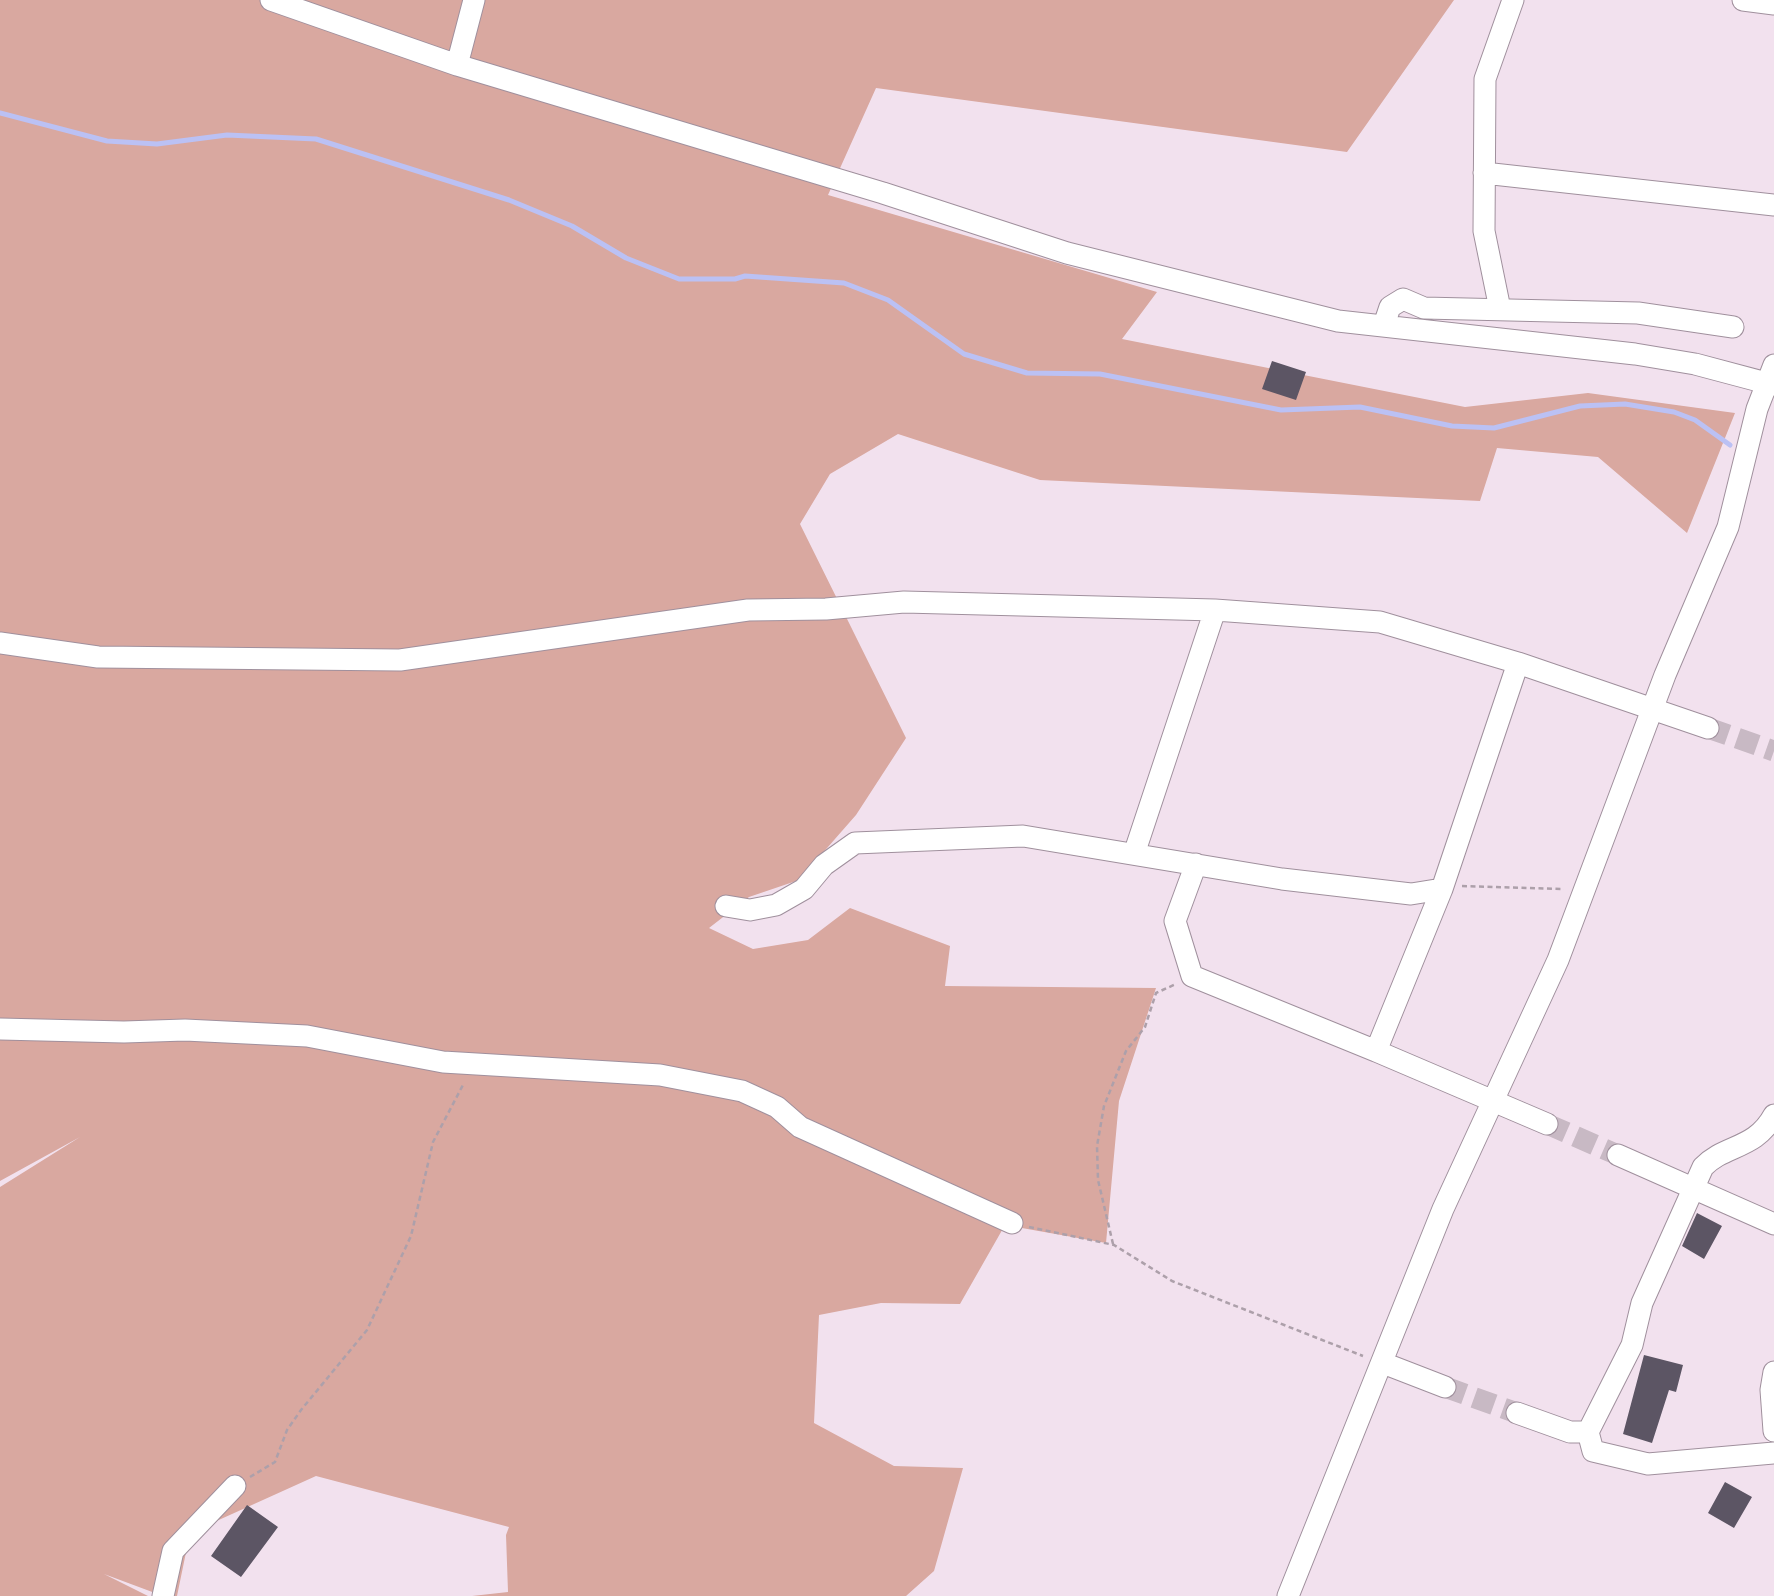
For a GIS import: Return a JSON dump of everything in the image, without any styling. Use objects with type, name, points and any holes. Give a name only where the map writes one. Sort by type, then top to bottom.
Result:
[{"type":"street","points":[[271,0],[457,65],[883,193],[1068,253],[1338,321],[1634,354],[1771,377],[1728,527],[1652,709],[1549,982],[1491,1100],[1419,1268],[1288,1596]]},
{"type":"street","points":[[457,65],[474,0]]},
{"type":"street","points":[[1500,309],[1484,231],[1485,79],[1513,0]]},
{"type":"street","points":[[1484,173],[1774,205]]},
{"type":"street","points":[[1384,325],[1390,307],[1403,299],[1424,308],[1638,313],[1733,327]]},
{"type":"street","points":[[0,643],[98,657],[400,660],[748,610],[826,609],[904,602],[1215,611],[1380,622],[1518,663],[1708,728]]},
{"type":"street","points":[[1134,854],[1215,611]]},
{"type":"street","points":[[1376,1051],[1442,889],[1518,663]]},
{"type":"street","points":[[726,906],[750,910],[776,905],[804,889],[824,865],[855,843],[1023,836],[1282,879],[1411,894],[1442,889]]},
{"type":"street","points":[[1196,864],[1175,921],[1192,976],[1547,1124]]},
{"type":"street","points":[[0,1029],[124,1032],[185,1030],[307,1036],[443,1062],[660,1074],[742,1091],[778,1107],[800,1127],[1012,1223]]},
{"type":"street","points":[[1774,1115],[1762,1132],[1744,1146],[1711,1158],[1693,1187],[1642,1303],[1632,1345],[1588,1432],[1593,1451],[1648,1464],[1774,1453]]},
{"type":"street","points":[[1618,1155],[1774,1224]]},
{"type":"street","points":[[1383,1363],[1445,1387]]},
{"type":"street","points":[[1774,1372],[1770,1390],[1774,1431]]},
{"type":"street","points":[[1517,1413],[1570,1432],[1588,1432]]},
{"type":"street","points":[[163,1596],[173,1550],[235,1486]]},
{"type":"path","points":[[1442,889],[1460,886],[1585,889]]},
{"type":"path","points":[[1114,1245],[1098,1180],[1097,1146],[1104,1106],[1126,1051],[1145,1027],[1156,993],[1192,976]]},
{"type":"path","points":[[235,1486],[275,1462],[288,1430],[301,1410],[367,1330],[411,1236],[433,1142],[460,1087],[484,1064]]},
{"type":"path","points":[[1012,1223],[1114,1245],[1192,1290],[1383,1363]]},
{"type":"shaded area","points":[[0,0],[1454,0],[1347,152],[876,88],[828,195],[1157,292],[1122,339],[1465,407],[1588,393],[1735,413],[1687,533],[1598,457],[1497,448],[1480,501],[1040,480],[898,434],[830,474],[800,524],[906,738],[856,815],[799,880],[749,897],[709,928],[753,949],[808,940],[850,908],[950,946],[945,986],[1156,988],[1119,1101],[1106,1243],[1005,1225],[960,1304],[881,1303],[819,1315],[814,1423],[894,1466],[963,1468],[934,1571],[906,1596],[472,1596],[508,1592],[506,1535],[509,1527],[316,1476],[190,1533],[177,1596],[163,1596],[104,1574],[148,1596],[0,1596],[0,1187],[80,1137],[0,1181]]},
{"type":"building","points":[[1272,361],[1306,372],[1296,400],[1262,389]]},
{"type":"building","points":[[1697,1213],[1722,1226],[1704,1259],[1682,1246]]},
{"type":"building","points":[[1644,1355],[1683,1365],[1676,1392],[1669,1390],[1652,1443],[1623,1434]]},
{"type":"building","points":[[1725,1482],[1752,1497],[1734,1528],[1708,1513]]},
{"type":"building","points":[[247,1505],[278,1527],[241,1577],[211,1556]]},
{"type":"waterway","points":[[0,113],[107,141],[157,144],[227,135],[316,139],[509,200],[572,226],[626,258],[679,279],[735,279],[745,276],[844,283],[888,300],[964,354],[1027,373],[1100,374],[1281,410],[1360,407],[1452,426],[1494,428],[1580,406],[1625,404],[1674,412],[1695,420],[1730,445]]},
{"type":"tunnel","points":[[1708,728],[1774,751]]},
{"type":"tunnel","points":[[1547,1124],[1618,1155]]},
{"type":"tunnel","points":[[1445,1387],[1517,1413]]}]
